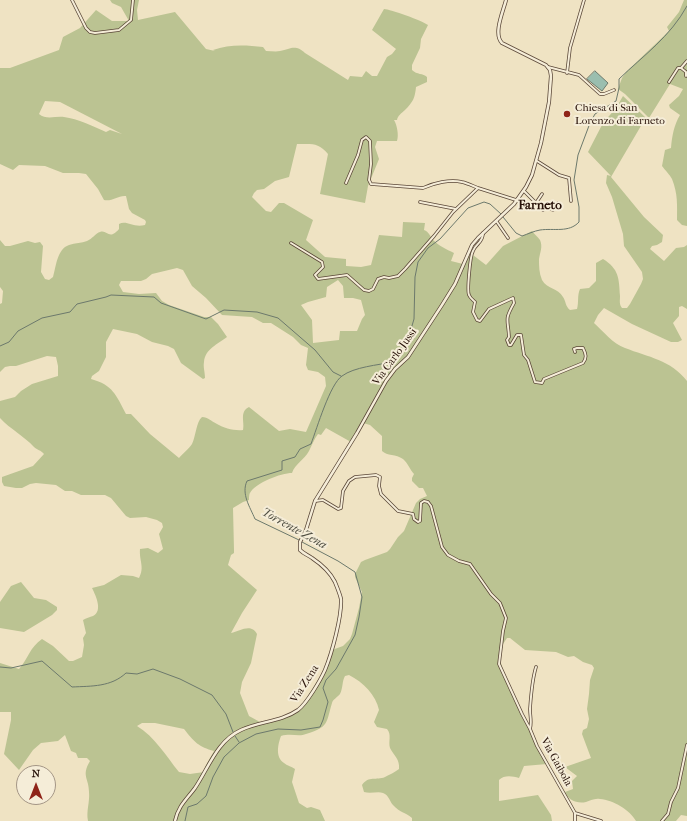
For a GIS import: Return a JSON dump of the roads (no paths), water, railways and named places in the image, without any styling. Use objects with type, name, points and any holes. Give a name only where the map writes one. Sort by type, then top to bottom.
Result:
[{"type":"street","points":[[72,0],[86,28],[90,32],[95,33],[119,30],[131,20],[133,0]]},
{"type":"street","points":[[506,0],[498,32],[499,39],[502,43],[548,67],[579,75],[600,94],[614,90]]},
{"type":"street","points":[[567,73],[570,48],[584,0]]},
{"type":"street","points":[[669,82],[678,68],[681,68],[687,61]]},
{"type":"street","name":"Via Carlo Jussi","points":[[304,536],[316,501],[386,381],[395,369],[408,357],[455,284],[472,246],[483,233],[498,221],[524,191],[532,175],[541,144],[550,90],[551,76],[548,67]]},
{"type":"street","points":[[681,68],[686,72],[686,76]]},
{"type":"street","points":[[346,183],[358,155],[362,140],[366,137],[370,140],[371,164],[369,180],[371,184],[423,188],[446,182],[458,181],[517,200]]},
{"type":"street","points":[[537,161],[559,175],[569,178],[571,201]]},
{"type":"street","points":[[291,243],[322,262],[323,267],[315,275],[318,279],[346,275],[364,290],[369,291],[373,289],[378,280],[384,277],[389,278],[398,276],[406,269],[456,209],[478,188]]},
{"type":"street","points":[[524,191],[543,210],[546,207],[553,210],[558,203]]},
{"type":"street","points":[[536,203],[542,194]]},
{"type":"street","points":[[420,202],[456,209]]},
{"type":"street","points":[[498,221],[508,238]]},
{"type":"street","points":[[483,233],[483,239],[473,251],[468,290],[470,296],[475,302],[473,312],[477,320],[480,321],[484,318],[489,309],[512,298],[514,303],[507,314],[509,337],[507,340],[509,345],[511,345],[517,335],[521,335],[524,355],[528,360],[535,382],[538,383],[542,383],[544,380],[583,363],[586,360],[586,354],[583,348],[577,348],[574,350],[575,352]]},
{"type":"street","points":[[316,501],[323,500],[338,509],[341,508],[343,491],[349,481],[355,477],[376,475],[380,477],[379,486],[381,494],[398,511],[413,514],[414,519],[418,522],[420,521],[421,503],[424,501],[428,502],[431,506],[442,546],[448,555],[459,561],[470,564],[491,594],[500,603],[506,618],[499,664],[530,729]]},
{"type":"street","name":"Via Zena","points":[[175,821],[180,806],[194,788],[215,753],[224,742],[231,736],[246,728],[285,717],[300,708],[325,671],[337,626],[341,597],[335,582],[321,564],[300,550],[301,541],[304,536]]},
{"type":"street","name":"Via Gaibola","points":[[536,667],[532,686],[530,710],[532,723],[530,729],[537,746],[575,813]]},
{"type":"street","points":[[662,821],[668,814],[671,802],[678,788],[687,745]]},
{"type":"street","points":[[575,821],[575,813],[601,821]]},
{"type":"waterway","name":"Torrente Zena","points":[[503,217],[516,233],[522,236],[540,230],[571,228],[579,222],[579,207],[574,180],[578,155],[590,123],[595,114],[616,101],[619,88],[619,79],[665,36],[687,6]]},
{"type":"waterway","name":"Torrente Zena","points":[[299,540],[255,519],[246,496],[245,486],[247,481],[282,470],[282,461],[295,457],[300,449],[311,444],[328,397],[337,381],[342,376],[359,368],[393,362],[409,336],[414,319],[415,277],[418,262],[428,248],[440,239],[468,208],[484,202],[490,204],[501,214]]},
{"type":"waterway","points":[[0,346],[9,342],[18,331],[42,318],[70,312],[77,304],[111,295],[154,297],[161,303],[206,319],[224,310],[257,312],[278,318],[315,350],[333,372],[341,376]]},
{"type":"waterway","name":"Torrente Zena","points":[[185,821],[188,807],[197,804],[206,796],[213,777],[224,757],[239,743],[256,734],[278,729],[301,730],[320,727],[323,720],[328,702],[323,688],[326,680],[336,669],[355,635],[362,597],[355,572],[302,542]]},
{"type":"waterway","points":[[0,667],[11,668],[42,661],[72,687],[101,685],[114,681],[126,673],[137,674],[153,669],[180,679],[212,695],[226,714],[233,732]]},
{"type":"waterway","points":[[235,736],[239,742]]},
{"type":"place","name":"Chiesa di San Lorenzo di Farneto","points":[[567,114]]},
{"type":"district","name":"Farneto","points":[[540,206]]}]
